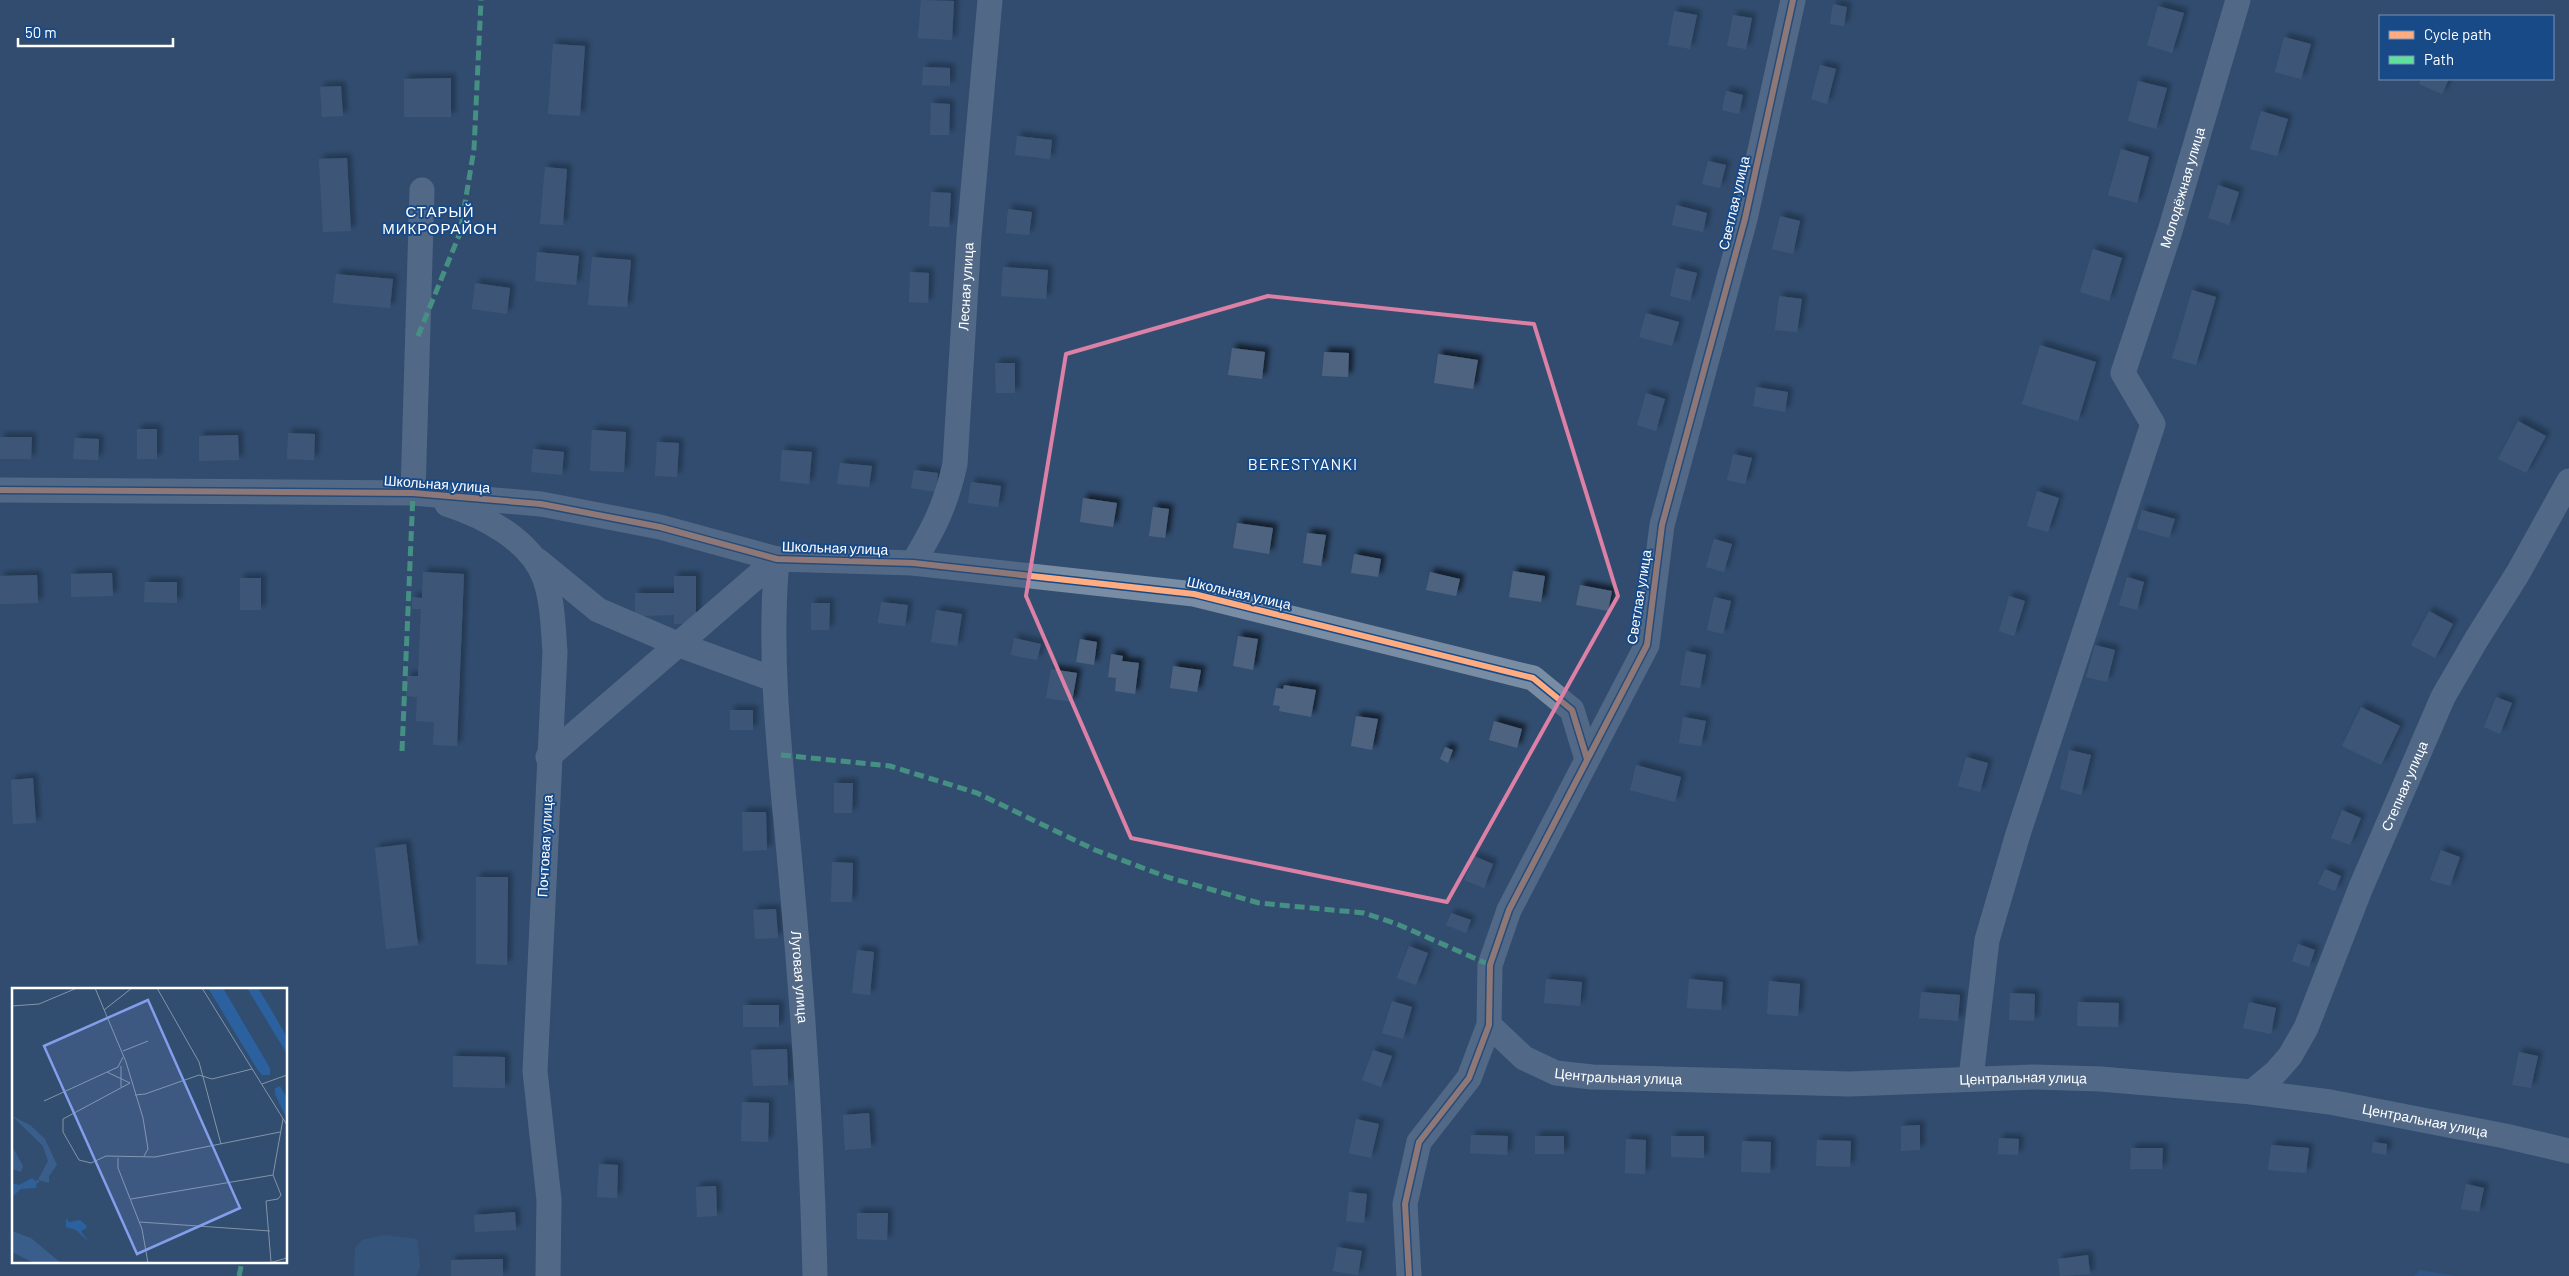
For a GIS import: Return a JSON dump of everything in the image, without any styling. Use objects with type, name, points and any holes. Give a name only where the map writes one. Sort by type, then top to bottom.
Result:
[{"type":"street","name":"Лесная улица","points":[[913,563],[939,519],[949,492],[955,464],[969,236],[990,0]]},
{"type":"street","name":"Светлая улица","points":[[1409,1276],[1404,1204],[1419,1142],[1469,1078],[1489,1025],[1490,965],[1509,910],[1647,645],[1662,524],[1745,219],[1793,0]]},
{"type":"street","name":"Молодёжная улица","points":[[1971,1078],[1987,940],[2018,834],[2153,424],[2123,373],[2170,231],[2238,0]]},
{"type":"street","points":[[413,493],[422,190]]},
{"type":"street","name":"Степная улица","points":[[2252,1092],[2275,1073],[2290,1056],[2306,1028],[2361,887],[2444,697],[2476,640],[2518,573],[2569,481]]},
{"type":"street","name":"Школьная улица","points":[[0,490],[413,493],[542,504],[660,527],[777,559],[913,563],[1194,594],[1533,678],[1572,710],[1587,759]]},
{"type":"street","name":"Почтовая улица","points":[[413,493],[458,507],[486,520],[512,537],[531,555],[544,578],[552,611],[555,652],[548,757],[535,1071],[549,1200],[548,1276]]},
{"type":"street","points":[[531,555],[598,610],[677,644],[774,679]]},
{"type":"street","points":[[548,757],[777,559]]},
{"type":"street","name":"Луговая улица","points":[[777,559],[773,598],[774,679],[806,1048],[815,1276]]},
{"type":"street","name":"Центральная улица","points":[[1489,1025],[1524,1058],[1556,1073],[1592,1077],[1849,1084],[1971,1078],[2101,1079],[2252,1092],[2330,1102],[2505,1136],[2569,1151]]},
{"type":"highlighted area","points":[[1268,296],[1534,324],[1618,596],[1447,902],[1131,838],[1026,596],[1066,354]]},
{"type":"shaded area","points":[[383,1235],[417,1239],[420,1267],[416,1276],[354,1276],[355,1248],[362,1240]]},
{"type":"shaded area","points":[[2420,1270],[2455,1276],[2414,1276]]},
{"type":"building","points":[[921,0],[954,1],[952,40],[918,38]]},
{"type":"building","points":[[1833,4],[1847,7],[1844,26],[1830,24]]},
{"type":"building","points":[[2158,6],[2184,13],[2172,53],[2147,45]]},
{"type":"building","points":[[1674,11],[1697,15],[1690,49],[1668,45]]},
{"type":"building","points":[[1733,15],[1752,18],[1746,49],[1727,46]]},
{"type":"building","points":[[2284,37],[2311,44],[2301,79],[2275,72]]},
{"type":"building","points":[[553,44],[585,46],[580,116],[548,114]]},
{"type":"building","points":[[1820,65],[1836,69],[1827,104],[1811,99]]},
{"type":"building","points":[[923,67],[950,68],[950,86],[922,85]]},
{"type":"building","points":[[451,78],[451,117],[404,117],[404,79]]},
{"type":"building","points":[[2421,80],[2449,80],[2442,94],[2419,84]]},
{"type":"building","points":[[2138,81],[2167,88],[2156,129],[2128,121]]},
{"type":"building","points":[[341,86],[343,116],[322,117],[320,87]]},
{"type":"building","points":[[1726,91],[1743,95],[1739,114],[1722,110]]},
{"type":"building","points":[[931,103],[950,104],[949,135],[930,135]]},
{"type":"building","points":[[2261,111],[2288,119],[2277,156],[2250,149]]},
{"type":"building","points":[[1017,136],[1052,140],[1050,159],[1015,155]]},
{"type":"building","points":[[2121,149],[2149,157],[2137,203],[2108,195]]},
{"type":"building","points":[[347,158],[351,231],[323,232],[319,159]]},
{"type":"building","points":[[1708,161],[1726,165],[1720,188],[1702,184]]},
{"type":"building","points":[[545,167],[567,169],[563,225],[540,224]]},
{"type":"building","points":[[2218,185],[2239,192],[2229,225],[2208,218]]},
{"type":"building","points":[[931,192],[951,193],[949,227],[929,226]]},
{"type":"building","points":[[1676,205],[1707,213],[1703,232],[1672,225]]},
{"type":"building","points":[[1008,209],[1032,212],[1029,235],[1006,233]]},
{"type":"building","points":[[1780,216],[1800,221],[1793,254],[1772,249]]},
{"type":"building","points":[[2093,249],[2122,258],[2109,301],[2080,292]]},
{"type":"building","points":[[537,252],[579,256],[576,285],[535,281]]},
{"type":"building","points":[[592,257],[631,260],[627,307],[588,305]]},
{"type":"building","points":[[1003,267],[1048,270],[1046,299],[1001,296]]},
{"type":"building","points":[[1676,268],[1697,273],[1690,301],[1670,296]]},
{"type":"building","points":[[910,272],[929,273],[928,303],[909,302]]},
{"type":"building","points":[[336,274],[393,279],[390,308],[333,303]]},
{"type":"building","points":[[475,283],[510,288],[507,314],[472,309]]},
{"type":"building","points":[[2192,290],[2216,297],[2196,365],[2172,358]]},
{"type":"building","points":[[1779,296],[1802,299],[1797,332],[1775,330]]},
{"type":"building","points":[[1646,313],[1679,322],[1672,346],[1639,337]]},
{"type":"building","points":[[2040,345],[2096,362],[2078,421],[2022,404]]},
{"type":"building","points":[[1232,348],[1265,352],[1262,379],[1228,375]]},
{"type":"building","points":[[1324,352],[1349,353],[1348,377],[1322,376]]},
{"type":"building","points":[[1438,354],[1478,360],[1473,389],[1434,383]]},
{"type":"building","points":[[995,363],[1015,363],[1015,393],[996,393]]},
{"type":"building","points":[[1756,387],[1788,392],[1785,412],[1753,406]]},
{"type":"building","points":[[1646,393],[1665,399],[1656,431],[1637,425]]},
{"type":"building","points":[[2518,421],[2546,436],[2526,473],[2498,459]]},
{"type":"building","points":[[137,429],[157,429],[157,459],[137,459]]},
{"type":"building","points":[[592,430],[626,432],[624,472],[590,471]]},
{"type":"building","points":[[288,433],[315,434],[314,460],[287,459]]},
{"type":"building","points":[[238,435],[239,460],[199,461],[199,436]]},
{"type":"building","points":[[0,437],[32,437],[31,459],[0,459]]},
{"type":"building","points":[[75,438],[99,439],[98,460],[73,459]]},
{"type":"building","points":[[657,442],[679,443],[677,477],[655,476]]},
{"type":"building","points":[[533,449],[564,452],[562,475],[531,472]]},
{"type":"building","points":[[782,450],[812,452],[809,484],[780,481]]},
{"type":"building","points":[[1733,454],[1752,458],[1745,484],[1727,480]]},
{"type":"building","points":[[840,463],[872,466],[869,487],[837,484]]},
{"type":"building","points":[[914,470],[938,473],[936,492],[911,488]]},
{"type":"building","points":[[971,482],[1001,486],[998,507],[968,503]]},
{"type":"building","points":[[2037,491],[2059,498],[2048,532],[2027,526]]},
{"type":"building","points":[[1083,498],[1117,503],[1113,527],[1080,522]]},
{"type":"building","points":[[1153,507],[1169,509],[1165,538],[1149,536]]},
{"type":"building","points":[[2142,510],[2175,519],[2169,538],[2137,529]]},
{"type":"building","points":[[1237,523],[1273,528],[1269,554],[1233,548]]},
{"type":"building","points":[[1307,533],[1326,535],[1321,566],[1303,563]]},
{"type":"building","points":[[1714,539],[1732,544],[1724,572],[1706,567]]},
{"type":"building","points":[[1354,554],[1381,559],[1378,577],[1351,573]]},
{"type":"building","points":[[1513,571],[1545,576],[1541,602],[1509,597]]},
{"type":"building","points":[[423,572],[464,574],[457,746],[433,745],[434,722],[416,721],[417,697],[406,696],[407,676],[418,676],[421,609],[412,609],[412,597],[422,598]]},
{"type":"building","points":[[1430,572],[1460,579],[1456,596],[1426,590]]},
{"type":"building","points":[[112,573],[113,596],[71,597],[71,574]]},
{"type":"building","points":[[37,575],[38,603],[0,604],[0,576]]},
{"type":"building","points":[[674,576],[696,576],[696,623],[674,624],[674,615],[635,616],[635,593],[674,593]]},
{"type":"building","points":[[2127,577],[2144,582],[2137,610],[2119,605]]},
{"type":"building","points":[[240,578],[261,578],[261,610],[240,610]]},
{"type":"building","points":[[145,582],[177,582],[177,603],[144,602]]},
{"type":"building","points":[[1580,585],[1612,591],[1608,611],[1576,605]]},
{"type":"building","points":[[2009,596],[2025,601],[2014,636],[1999,631]]},
{"type":"building","points":[[1714,597],[1731,601],[1723,634],[1707,630]]},
{"type":"building","points":[[881,602],[908,605],[905,626],[878,623]]},
{"type":"building","points":[[811,603],[830,603],[829,630],[811,630]]},
{"type":"building","points":[[936,610],[962,614],[957,646],[931,642]]},
{"type":"building","points":[[2429,611],[2453,624],[2435,658],[2411,645]]},
{"type":"building","points":[[1238,636],[1258,639],[1253,670],[1233,666]]},
{"type":"building","points":[[1014,638],[1041,644],[1037,660],[1011,655]]},
{"type":"building","points":[[1080,639],[1097,642],[1094,665],[1076,662]]},
{"type":"building","points":[[2095,645],[2115,650],[2107,682],[2086,677]]},
{"type":"building","points":[[1686,651],[1706,655],[1700,688],[1680,685]]},
{"type":"building","points":[[1111,654],[1123,656],[1122,661],[1139,663],[1135,694],[1115,691],[1116,678],[1108,677]]},
{"type":"building","points":[[1173,666],[1201,670],[1197,692],[1170,688]]},
{"type":"building","points":[[1051,669],[1077,673],[1072,702],[1046,698]]},
{"type":"building","points":[[1284,685],[1316,690],[1311,717],[1279,711],[1280,706],[1273,705],[1276,688],[1283,689]]},
{"type":"building","points":[[2496,697],[2512,703],[2500,734],[2484,727]]},
{"type":"building","points":[[2361,707],[2400,726],[2381,765],[2342,746]]},
{"type":"building","points":[[730,710],[753,710],[753,730],[730,730]]},
{"type":"building","points":[[1356,716],[1378,719],[1372,750],[1351,746]]},
{"type":"building","points":[[1683,717],[1706,721],[1701,746],[1679,743]]},
{"type":"building","points":[[1494,721],[1522,729],[1517,748],[1489,740]]},
{"type":"building","points":[[1445,747],[1453,750],[1448,763],[1440,759]]},
{"type":"building","points":[[2069,750],[2091,755],[2081,795],[2060,789]]},
{"type":"building","points":[[1966,757],[1988,763],[1980,792],[1958,786]]},
{"type":"building","points":[[1636,765],[1681,777],[1675,802],[1630,790]]},
{"type":"building","points":[[33,778],[36,823],[13,824],[11,780]]},
{"type":"building","points":[[834,783],[853,783],[852,813],[834,813]]},
{"type":"building","points":[[2342,810],[2361,818],[2350,845],[2331,838]]},
{"type":"building","points":[[742,812],[766,812],[767,850],[743,851]]},
{"type":"building","points":[[406,844],[418,945],[386,949],[375,848]]},
{"type":"building","points":[[2441,850],[2460,857],[2450,886],[2430,880]]},
{"type":"building","points":[[1474,856],[1493,864],[1484,888],[1464,880]]},
{"type":"building","points":[[832,862],[853,863],[852,902],[831,902]]},
{"type":"building","points":[[2325,869],[2341,876],[2335,891],[2318,884]]},
{"type":"building","points":[[476,877],[508,877],[507,965],[476,964]]},
{"type":"building","points":[[776,909],[778,938],[755,939],[753,910]]},
{"type":"building","points":[[1451,913],[1471,920],[1466,933],[1446,925]]},
{"type":"building","points":[[2298,944],[2315,950],[2309,967],[2292,961]]},
{"type":"building","points":[[1409,946],[1428,953],[1416,985],[1397,978]]},
{"type":"building","points":[[857,950],[874,952],[870,995],[852,993]]},
{"type":"building","points":[[1546,979],[1582,982],[1580,1006],[1544,1003]]},
{"type":"building","points":[[1689,979],[1723,982],[1721,1010],[1687,1008]]},
{"type":"building","points":[[1769,981],[1800,984],[1798,1016],[1767,1014]]},
{"type":"building","points":[[1921,992],[1960,995],[1958,1021],[1919,1018]]},
{"type":"building","points":[[2010,993],[2035,994],[2034,1021],[2009,1020]]},
{"type":"building","points":[[1392,1001],[1412,1007],[1403,1039],[1382,1033]]},
{"type":"building","points":[[2078,1002],[2119,1003],[2118,1027],[2077,1026]]},
{"type":"building","points":[[2249,1002],[2276,1008],[2271,1034],[2243,1028]]},
{"type":"building","points":[[743,1005],[779,1005],[779,1027],[743,1027]]},
{"type":"building","points":[[787,1049],[788,1085],[753,1086],[751,1050]]},
{"type":"building","points":[[1373,1050],[1392,1056],[1381,1087],[1362,1080]]},
{"type":"building","points":[[2519,1052],[2538,1056],[2531,1088],[2512,1085]]},
{"type":"building","points":[[453,1056],[505,1057],[505,1088],[453,1087]]},
{"type":"building","points":[[742,1102],[769,1103],[768,1142],[741,1141]]},
{"type":"building","points":[[869,1113],[871,1148],[845,1150],[843,1115]]},
{"type":"building","points":[[1356,1119],[1379,1124],[1371,1158],[1349,1153]]},
{"type":"building","points":[[1920,1125],[1920,1150],[1901,1151],[1901,1126]]},
{"type":"building","points":[[1471,1135],[1508,1136],[1507,1155],[1470,1153]]},
{"type":"building","points":[[1535,1136],[1564,1136],[1564,1154],[1535,1154]]},
{"type":"building","points":[[1671,1136],[1704,1136],[1704,1158],[1671,1157]]},
{"type":"building","points":[[1999,1138],[2019,1139],[2018,1155],[1998,1154]]},
{"type":"building","points":[[1626,1139],[1646,1140],[1645,1174],[1625,1173]]},
{"type":"building","points":[[1817,1140],[1851,1141],[1850,1167],[1816,1166]]},
{"type":"building","points":[[1742,1141],[1771,1142],[1770,1173],[1741,1172]]},
{"type":"building","points":[[2373,1142],[2387,1144],[2386,1155],[2372,1152]]},
{"type":"building","points":[[2271,1145],[2309,1148],[2306,1173],[2268,1170]]},
{"type":"building","points":[[2131,1148],[2163,1148],[2162,1169],[2130,1169]]},
{"type":"building","points":[[599,1164],[618,1165],[617,1198],[597,1197]]},
{"type":"building","points":[[2466,1184],[2484,1188],[2479,1212],[2461,1209]]},
{"type":"building","points":[[716,1186],[717,1216],[697,1217],[696,1187]]},
{"type":"building","points":[[1349,1192],[1367,1194],[1364,1223],[1346,1221]]},
{"type":"building","points":[[515,1212],[516,1230],[475,1232],[474,1215]]},
{"type":"building","points":[[857,1213],[888,1213],[887,1240],[857,1239]]},
{"type":"building","points":[[1337,1247],[1362,1251],[1358,1275],[1333,1271]]},
{"type":"building","points":[[2088,1255],[2090,1274],[2060,1276],[2058,1259]]},
{"type":"building","points":[[503,1259],[503,1276],[451,1276],[451,1260]]},
{"type":"marked path","points":[[418,336],[460,233],[474,149],[481,0]]},
{"type":"marked path","points":[[402,751],[413,493]]},
{"type":"marked path","points":[[781,755],[890,766],[977,793],[1095,850],[1167,877],[1259,903],[1364,913],[1397,924],[1490,965]]},
{"type":"marked path","points":[[239,1276],[242,1264]]},
{"type":"cycle path","points":[[1409,1276],[1405,1204],[1419,1142],[1469,1078],[1489,1025],[1490,965],[1509,910],[1647,645],[1662,525],[1745,219],[1793,0]]},
{"type":"cycle path","points":[[0,490],[413,493],[541,504],[660,527],[777,559],[913,563],[1194,594],[1533,678],[1572,710],[1587,759]]},
{"type":"district","name":"СТАРЫЙ МИКРОРАЙОН","points":[[440,220]]},
{"type":"district","name":"BERESTYANKI","points":[[1303,464]]}]
